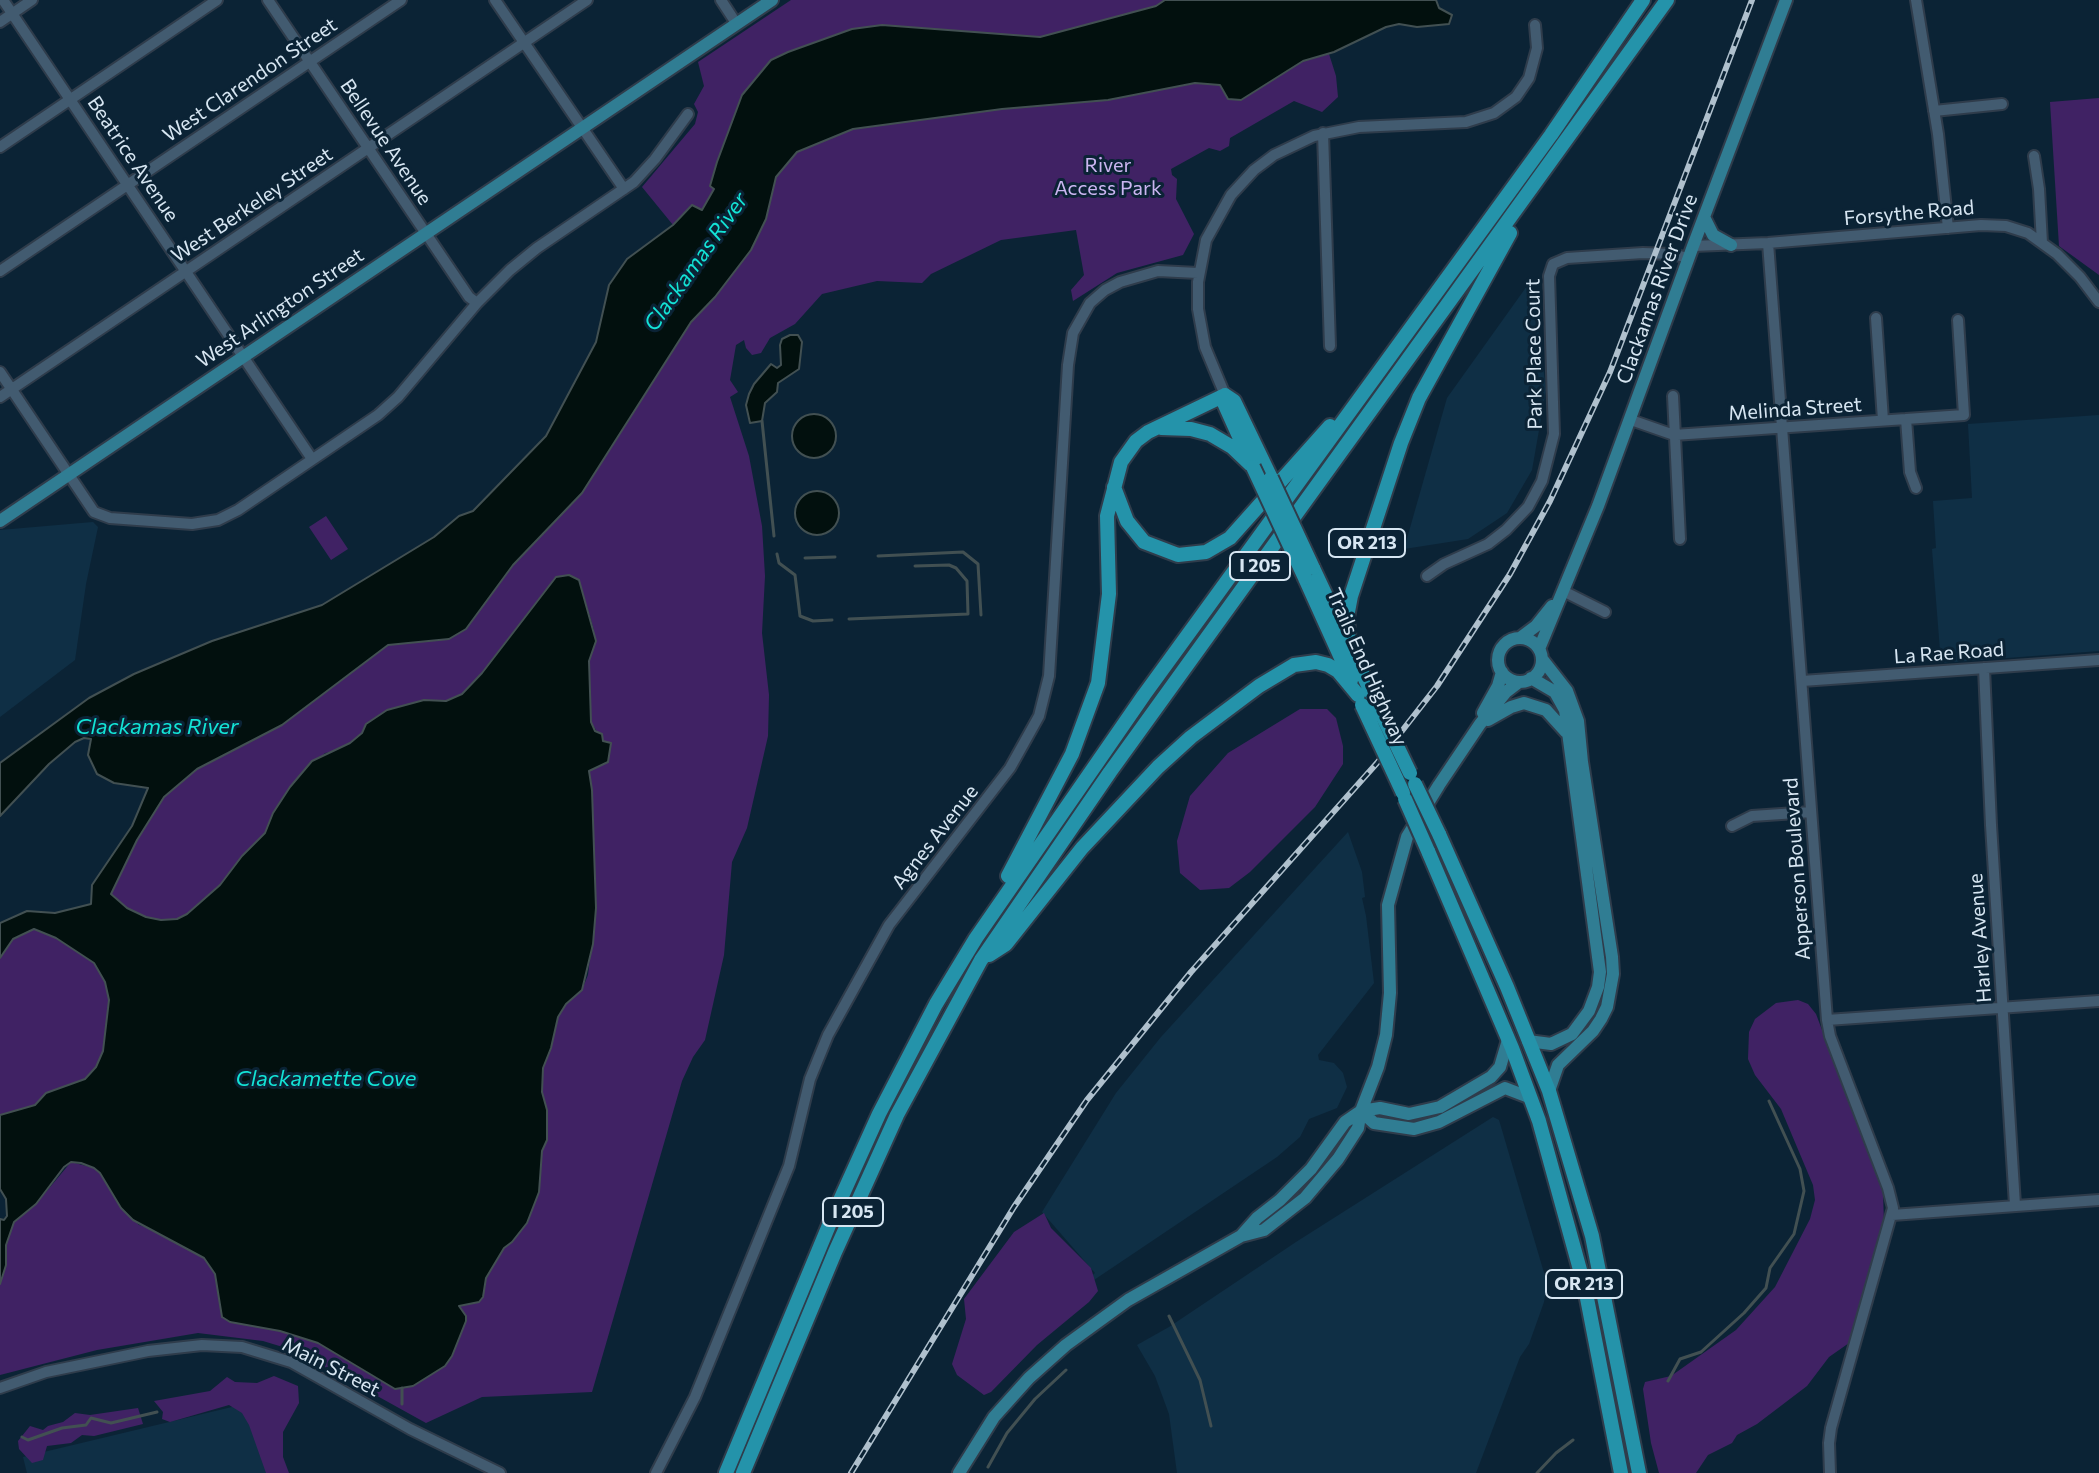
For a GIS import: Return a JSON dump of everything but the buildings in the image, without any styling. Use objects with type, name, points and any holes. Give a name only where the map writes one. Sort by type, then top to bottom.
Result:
[{"type":"highway","name":"I 205","points":[[726,1473],[832,1218],[879,1114],[936,1004],[976,938],[1144,695],[1551,135],[1643,0]]},
{"type":"highway","name":"I 205","points":[[743,1473],[841,1238],[897,1115],[981,960],[1110,772],[1667,0]]},
{"type":"highway","name":"OR 213","points":[[1349,645],[1347,617],[1351,596],[1401,443],[1429,379],[1543,175]]},
{"type":"highway","points":[[976,938],[1072,754],[1098,683],[1107,624],[1107,516],[1121,462],[1129,449],[1148,432],[1225,395]]},
{"type":"highway","name":"Trails End Highway","points":[[1225,395],[1224,403],[1309,573],[1364,698],[1408,787],[1439,834],[1501,972],[1549,1091],[1592,1236],[1639,1473]]},
{"type":"highway","points":[[1114,487],[1127,521],[1144,542],[1178,555],[1206,552],[1230,538],[1240,528],[1319,436],[1356,402]]},
{"type":"highway","points":[[1157,427],[1191,429],[1210,434],[1256,462]]},
{"type":"highway","name":"Trails End Highway","points":[[1309,573],[1349,645],[1364,698],[1408,787],[1428,851],[1531,1098],[1585,1288],[1621,1473]]},
{"type":"highway","points":[[981,960],[1006,944],[1082,848],[1158,767],[1191,737],[1259,686],[1294,665],[1316,662],[1338,671],[1364,698]]},
{"type":"main road","name":"West Arlington Street","points":[[0,521],[772,0]]},
{"type":"main road","name":"Clackamas River Drive","points":[[1480,724],[1506,692],[1539,670],[1540,654],[1563,591],[1631,420],[1690,252],[1786,0]]},
{"type":"main road","points":[[1704,217],[1713,235],[1731,245]]},
{"type":"main road","name":"Clackamas River Drive","points":[[1502,672],[1499,652],[1507,642],[1520,638],[1536,626],[1563,591]]},
{"type":"main road","points":[[1520,638],[1531,641],[1567,691],[1578,721],[1612,957],[1613,974],[1607,1007],[1593,1031],[1558,1065],[1549,1091]]},
{"type":"main road","points":[[1361,1111],[1378,1067],[1388,1018],[1390,971],[1386,929],[1394,877],[1407,837],[1480,724],[1502,672],[1555,692],[1565,710],[1598,950],[1598,987],[1589,1011],[1572,1034],[1551,1044],[1528,1041]]},
{"type":"main road","points":[[1480,724],[1524,703],[1546,710],[1566,732]]},
{"type":"main road","points":[[959,1473],[994,1417],[1029,1378],[1066,1345],[1128,1300],[1241,1236],[1257,1218],[1298,1184],[1324,1154],[1345,1122],[1361,1111],[1380,1108],[1409,1114],[1440,1107],[1491,1077],[1500,1067],[1508,1040]]},
{"type":"main road","points":[[1361,1111],[1374,1123],[1414,1129],[1439,1122],[1505,1088],[1531,1098]]},
{"type":"street","name":"Beatrice Avenue","points":[[3,0],[312,459]]},
{"type":"street","points":[[0,22],[32,0]]},
{"type":"street","points":[[0,147],[217,0]]},
{"type":"street","name":"Bellevue Avenue","points":[[268,0],[469,297],[477,303]]},
{"type":"street","name":"West Clarendon Street","points":[[0,271],[401,0]]},
{"type":"street","points":[[495,0],[624,189]]},
{"type":"street","name":"West Berkeley Street","points":[[0,397],[587,0]]},
{"type":"street","points":[[721,0],[736,23]]},
{"type":"street","points":[[1916,0],[1948,228]]},
{"type":"street","points":[[1225,395],[1205,347],[1198,309],[1198,273],[1208,234],[1238,186],[1274,155],[1323,133],[1376,125],[1466,122],[1494,113],[1516,97],[1529,78],[1537,48],[1535,25]]},
{"type":"street","points":[[1934,111],[2002,104]]},
{"type":"street","points":[[0,372],[94,512],[110,518],[192,524],[212,522],[238,510],[378,415],[398,397],[477,303],[537,248],[624,189],[655,159],[688,114]]},
{"type":"street","points":[[1323,133],[1330,346]]},
{"type":"street","points":[[2034,156],[2042,243]]},
{"type":"street","name":"Forsythe Road","points":[[1553,264],[1567,258],[1672,254],[1731,245],[2006,226],[2028,233],[2042,243],[2070,266],[2099,302]]},
{"type":"street","name":"Apperson Boulevard","points":[[1768,243],[1827,1020],[1888,1188],[1892,1215],[1830,1434],[1830,1473]]},
{"type":"street","name":"Park Place Court","points":[[1427,576],[1498,537],[1528,507],[1542,481],[1554,434],[1549,276],[1553,264]]},
{"type":"street","name":"Agnes Avenue","points":[[656,1473],[680,1431],[701,1384],[789,1166],[813,1068],[828,1035],[889,925],[1010,768],[1039,716],[1049,676],[1069,346],[1079,320],[1096,297],[1130,278],[1158,271],[1198,273]]},
{"type":"street","points":[[1876,318],[1883,420]]},
{"type":"street","name":"Melinda Street","points":[[1631,420],[1674,435],[1964,415],[1958,320]]},
{"type":"street","points":[[1673,396],[1680,539]]},
{"type":"street","points":[[1906,419],[1910,472],[1916,488]]},
{"type":"street","points":[[1563,591],[1605,612]]},
{"type":"street","name":"La Rae Road","points":[[1802,681],[2099,660]]},
{"type":"street","name":"Harley Avenue","points":[[1984,668],[2015,1205]]},
{"type":"street","points":[[1732,826],[1752,816],[1811,812]]},
{"type":"street","points":[[1827,1020],[2099,1001]]},
{"type":"street","points":[[1892,1215],[2099,1200]]},
{"type":"street","name":"Main Street","points":[[0,1388],[46,1372],[148,1351],[202,1345],[242,1347],[291,1362],[410,1429],[496,1472]]},
{"type":"shaded area","points":[[1532,279],[1546,390],[1532,470],[1507,513],[1468,539],[1404,549],[1447,398]]},
{"type":"shaded area","points":[[2099,415],[2099,651],[1941,663],[1932,549],[1936,548],[1933,501],[1972,498],[1968,424]]},
{"type":"shaded area","points":[[93,522],[98,527],[75,660],[0,717],[0,530]]},
{"type":"shaded area","points":[[1348,832],[1362,872],[1365,897],[1362,898],[1374,983],[1318,1055],[1319,1060],[1334,1063],[1343,1073],[1347,1087],[1337,1108],[1309,1119],[1300,1137],[1277,1157],[1091,1282],[1088,1279],[1095,1273],[1042,1212],[1116,1093],[1161,1037]]},
{"type":"shaded area","points":[[1493,1117],[1499,1120],[1547,1283],[1544,1302],[1529,1344],[1520,1357],[1476,1473],[1177,1473],[1169,1414],[1155,1376],[1137,1345]]},
{"type":"shaded area","points":[[257,1401],[273,1473],[27,1473],[23,1457]]},
{"type":"green space","points":[[791,0],[1165,0],[1156,6],[1040,37],[882,25],[852,29],[788,52],[771,60],[742,95],[710,186],[715,189],[702,211],[691,205],[673,225],[642,187],[695,124],[698,112],[694,104],[704,86],[698,62]]},
{"type":"green space","name":"River Access Park","points":[[1329,54],[1338,97],[1322,112],[1294,101],[1230,138],[1229,146],[1220,151],[1209,148],[1171,169],[1177,179],[1176,199],[1194,234],[1183,255],[1117,273],[1073,301],[1071,290],[1084,275],[1076,230],[1001,240],[931,274],[922,283],[877,281],[822,294],[795,324],[770,338],[761,353],[752,355],[744,340],[736,345],[730,380],[738,392],[730,397],[749,456],[762,526],[765,576],[762,633],[769,695],[768,736],[747,828],[732,862],[724,955],[705,1040],[682,1081],[592,1392],[482,1397],[426,1423],[296,1351],[263,1341],[198,1333],[97,1350],[0,1375],[0,1284],[6,1265],[6,1245],[14,1222],[36,1204],[71,1162],[94,1168],[100,1173],[121,1208],[139,1225],[159,1232],[204,1257],[215,1274],[222,1317],[230,1322],[280,1331],[318,1343],[372,1376],[452,1356],[466,1316],[459,1306],[479,1302],[486,1278],[504,1247],[512,1242],[539,1192],[542,1151],[547,1140],[543,1068],[558,1017],[566,1004],[582,990],[588,975],[596,908],[589,770],[603,741],[591,722],[589,661],[594,630],[579,580],[556,577],[482,673],[462,694],[446,701],[424,700],[387,710],[366,724],[362,733],[350,743],[337,751],[325,753],[290,787],[273,813],[265,833],[242,856],[220,886],[187,914],[177,919],[146,917],[127,908],[111,894],[137,840],[164,797],[197,769],[282,725],[388,645],[449,639],[466,629],[691,322],[715,297],[751,250],[766,219],[776,177],[797,152],[853,129],[1002,109],[1108,100],[1195,83],[1220,85],[1241,100],[1303,61]]},
{"type":"green space","points":[[2099,98],[2099,275],[2059,246],[2050,102]]},
{"type":"green space","points":[[326,516],[348,549],[331,560],[309,527]]},
{"type":"green space","points":[[1300,709],[1327,709],[1336,718],[1343,746],[1343,764],[1315,807],[1250,872],[1229,888],[1200,890],[1180,873],[1177,841],[1190,796],[1228,753]]},
{"type":"green space","points":[[34,928],[56,938],[94,963],[105,982],[109,1000],[103,1051],[96,1067],[85,1079],[46,1093],[35,1105],[0,1115],[0,958],[13,939]]},
{"type":"green space","points":[[1798,1000],[1808,1004],[1816,1014],[1883,1192],[1884,1224],[1849,1343],[1829,1357],[1807,1386],[1757,1424],[1737,1435],[1732,1443],[1708,1455],[1696,1473],[1659,1473],[1651,1443],[1643,1389],[1645,1382],[1671,1376],[1736,1330],[1775,1287],[1810,1219],[1815,1200],[1813,1185],[1781,1109],[1755,1075],[1748,1059],[1749,1032],[1755,1019],[1776,1003]]},
{"type":"green space","points":[[1044,1213],[1051,1228],[1091,1268],[1098,1291],[1037,1345],[991,1392],[984,1395],[957,1375],[952,1364],[966,1319],[964,1299],[1014,1232]]},
{"type":"green space","points":[[274,1376],[298,1386],[299,1403],[283,1432],[283,1457],[289,1473],[266,1473],[249,1425],[242,1413],[229,1405],[170,1422],[162,1419],[163,1412],[154,1401],[210,1391],[227,1377],[235,1382],[257,1383]]},
{"type":"green space","points":[[138,1408],[143,1424],[94,1436],[82,1435],[71,1443],[47,1446],[43,1460],[32,1463],[19,1449],[18,1441],[30,1426],[43,1430],[75,1413],[90,1415]]},
{"type":"water","name":"Clackamette Cove","points":[[1165,0],[1436,0],[1439,8],[1452,15],[1449,24],[1386,27],[1334,52],[1303,61],[1241,100],[1228,99],[1220,85],[1195,83],[1108,100],[1002,109],[853,129],[797,152],[776,177],[766,219],[751,250],[715,297],[691,322],[582,493],[513,565],[466,629],[449,639],[388,645],[282,725],[197,769],[164,797],[137,840],[111,894],[127,908],[146,917],[177,919],[187,914],[220,885],[265,833],[273,813],[312,761],[350,743],[362,733],[366,724],[387,710],[424,700],[446,701],[462,694],[482,673],[556,577],[569,575],[579,580],[596,641],[589,661],[591,722],[595,731],[602,734],[603,741],[611,743],[608,762],[589,771],[596,908],[593,944],[582,990],[566,1004],[558,1017],[543,1068],[547,1140],[542,1151],[539,1192],[527,1223],[504,1248],[486,1278],[483,1297],[479,1302],[459,1306],[466,1321],[445,1366],[413,1386],[395,1389],[318,1343],[280,1331],[230,1322],[222,1317],[215,1274],[204,1258],[133,1220],[121,1208],[100,1173],[81,1163],[71,1162],[64,1167],[36,1204],[14,1222],[6,1245],[6,1265],[0,1284],[0,1219],[4,1220],[7,1216],[6,1199],[0,1189],[0,1115],[35,1105],[46,1093],[85,1079],[96,1067],[103,1051],[109,1000],[105,982],[94,963],[56,938],[34,929],[13,939],[0,958],[0,923],[27,911],[55,913],[91,904],[92,885],[132,826],[148,788],[114,783],[97,774],[88,755],[91,739],[84,738],[49,764],[0,816],[0,763],[89,698],[134,674],[212,641],[322,605],[434,537],[459,516],[473,511],[546,436],[596,342],[609,285],[627,259],[673,225],[692,205],[702,210],[714,189],[710,186],[717,162],[742,95],[771,60],[852,29],[882,25],[1040,37],[1156,6]]},
{"type":"water","points":[[798,335],[802,342],[799,369],[778,383],[777,392],[765,403],[762,421],[750,423],[746,405],[749,394],[771,364],[777,368],[781,365],[780,345],[782,339]]},
{"type":"water","points":[[814,414],[830,420],[836,436],[830,452],[814,458],[798,452],[792,436],[798,420]]},
{"type":"water","points":[[817,491],[833,497],[839,513],[833,529],[817,535],[801,529],[795,513],[801,497]]},
{"type":"waterway","points":[[762,421],[774,536]]},
{"type":"waterway","points":[[878,556],[963,552],[978,564],[981,615]]},
{"type":"waterway","points":[[777,554],[779,563],[795,575],[800,616],[813,621],[832,620]]},
{"type":"waterway","points":[[805,558],[835,557]]},
{"type":"waterway","points":[[849,619],[968,614],[967,581],[956,568],[949,565],[915,566]]},
{"type":"waterway","points":[[1668,1381],[1680,1359],[1701,1352],[1766,1288],[1770,1268],[1794,1234],[1804,1191],[1800,1169],[1769,1101]]},
{"type":"waterway","points":[[1169,1316],[1200,1380],[1211,1426]]},
{"type":"waterway","points":[[988,1467],[1007,1433],[1035,1399],[1066,1370]]},
{"type":"waterway","points":[[402,1388],[402,1404]]},
{"type":"waterway","points":[[22,1437],[28,1440],[62,1428],[86,1425],[91,1418],[111,1423],[157,1412]]},
{"type":"waterway","points":[[1537,1473],[1573,1440]]},
{"type":"railway","points":[[851,1473],[1014,1207],[1087,1100],[1191,972],[1377,763],[1437,686],[1510,574],[1550,501],[1610,372],[1752,0]]},
{"type":"water label","name":"Clackamas River","points":[[696,262]]},
{"type":"water label","name":"Clackamas River","points":[[157,727]]}]
